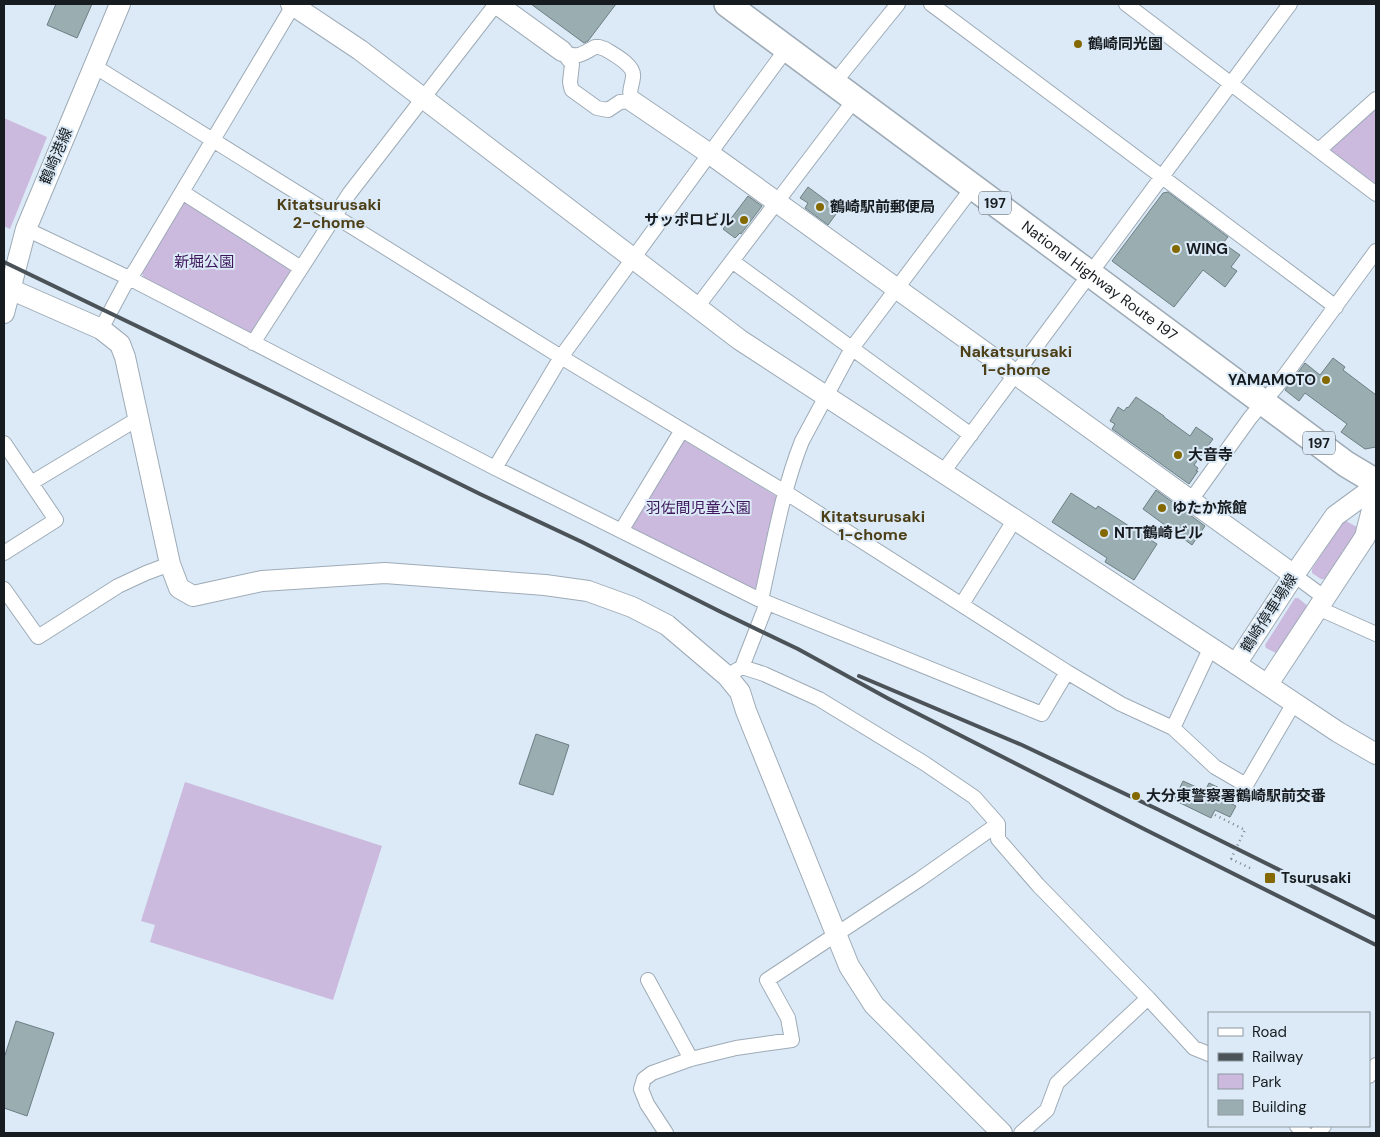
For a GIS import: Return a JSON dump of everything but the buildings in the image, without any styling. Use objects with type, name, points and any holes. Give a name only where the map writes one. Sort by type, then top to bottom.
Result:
[{"type":"highway","name":"National Highway Route 197","points":[[727,4],[1346,464],[1376,484]]},
{"type":"street","name":"鶴崎港線","points":[[4,313],[7,288],[26,229],[120,4]]},
{"type":"street","points":[[101,329],[293,4],[360,50],[740,340],[1236,664]]},
{"type":"street","points":[[253,343],[349,194],[496,4],[570,55],[577,56],[595,47],[599,47],[623,61],[633,72],[630,90],[632,101]]},
{"type":"street","points":[[834,83],[898,4]]},
{"type":"street","points":[[931,4],[1336,307]]},
{"type":"street","points":[[1126,4],[1376,194]]},
{"type":"street","points":[[943,472],[1290,4]]},
{"type":"street","points":[[495,468],[561,357],[787,48]]},
{"type":"street","points":[[562,50],[572,64],[570,87],[583,99],[604,111],[611,109],[620,102],[632,101],[710,154],[1191,500],[1294,575],[1322,603],[1376,634]]},
{"type":"street","points":[[94,66],[561,357],[785,492],[1067,672],[1121,704],[1173,728],[1215,766],[1246,785],[1294,703]]},
{"type":"street","points":[[698,307],[856,99]]},
{"type":"street","points":[[1319,150],[1376,99]]},
{"type":"street","points":[[973,187],[852,348],[802,441],[785,492],[764,602],[735,671],[746,711],[849,966],[874,1005],[1002,1133]]},
{"type":"street","points":[[182,192],[302,268]]},
{"type":"street","points":[[26,229],[133,273],[253,343],[495,468],[764,602],[1042,714],[1067,672]]},
{"type":"street","points":[[1191,500],[1250,418],[1277,386],[1374,258]]},
{"type":"street","points":[[732,261],[971,435]]},
{"type":"street","points":[[7,288],[101,329],[120,344],[125,357],[170,564],[179,588],[193,596],[262,581],[385,573],[545,585],[588,591],[632,606],[667,625],[735,671],[764,674],[819,699],[924,763],[974,797],[998,824],[998,839],[1038,885],[1194,1048],[1208,1054]]},
{"type":"street","points":[[31,483],[138,418]]},
{"type":"street","points":[[622,531],[682,430]]},
{"type":"street","points":[[4,443],[56,520],[4,553]]},
{"type":"street","name":"鶴崎停車場線","points":[[1376,484],[1334,516],[1236,664],[1338,732],[1376,754]]},
{"type":"street","points":[[1268,684],[1365,538],[1376,494]]},
{"type":"street","points":[[962,604],[1015,519]]},
{"type":"street","points":[[4,590],[38,637],[118,586],[170,564]]},
{"type":"street","points":[[1173,728],[1211,647]]},
{"type":"street","points":[[666,1133],[647,1104],[641,1089],[644,1079],[652,1073],[691,1059],[736,1048],[792,1040],[788,1018],[768,980],[920,879],[998,824]]},
{"type":"street","points":[[648,980],[691,1059]]},
{"type":"street","points":[[1021,1133],[1047,1110],[1057,1083],[1148,998]]},
{"type":"path","points":[[1214,815],[1245,830],[1231,858],[1252,869]]},
{"type":"green space","points":[[1376,105],[1376,184],[1332,151],[1331,144]]},
{"type":"green space","points":[[4,118],[47,137],[10,229],[4,226]]},
{"type":"green space","name":"新堀公園","points":[[189,202],[291,265],[292,272],[254,332],[247,335],[144,279],[142,273],[182,204]]},
{"type":"green space","name":"羽佐間児童公園","points":[[685,441],[776,496],[778,502],[757,587],[752,590],[631,531],[628,524],[679,443]]},
{"type":"green space","points":[[1344,520],[1357,527],[1357,532],[1326,579],[1321,579],[1312,573],[1312,569]]},
{"type":"green space","points":[[1295,598],[1298,598],[1309,607],[1278,654],[1266,648],[1265,645]]},
{"type":"green space","points":[[185,782],[382,846],[333,1000],[150,942],[155,925],[141,921]]},
{"type":"railway","points":[[4,262],[582,542],[798,649],[889,699],[1376,945]]},
{"type":"railway","points":[[859,676],[1022,745],[1157,809],[1376,918]]},
{"type":"place","name":"鶴崎同光園","points":[[1078,44]]},
{"type":"place","name":"鶴崎駅前郵便局","points":[[820,207]]},
{"type":"place","name":"サッポロビル","points":[[744,220]]},
{"type":"place","name":"WING","points":[[1176,249]]},
{"type":"place","name":"YAMAMOTO","points":[[1326,380]]},
{"type":"place","name":"大音寺","points":[[1178,455]]},
{"type":"place","name":"ゆたか旅館","points":[[1162,508]]},
{"type":"place","name":"NTT鶴崎ビル","points":[[1104,533]]},
{"type":"place","name":"大分東警察署鶴崎駅前交番","points":[[1136,796]]},
{"type":"place","name":"Tsurusaki","points":[[1270,878]]},
{"type":"district","name":"Kitatsurusaki 2-chome","points":[[329,213]]},
{"type":"district","name":"Nakatsurusaki 1-chome","points":[[1016,360]]},
{"type":"district","name":"Kitatsurusaki 1-chome","points":[[873,525]]}]
